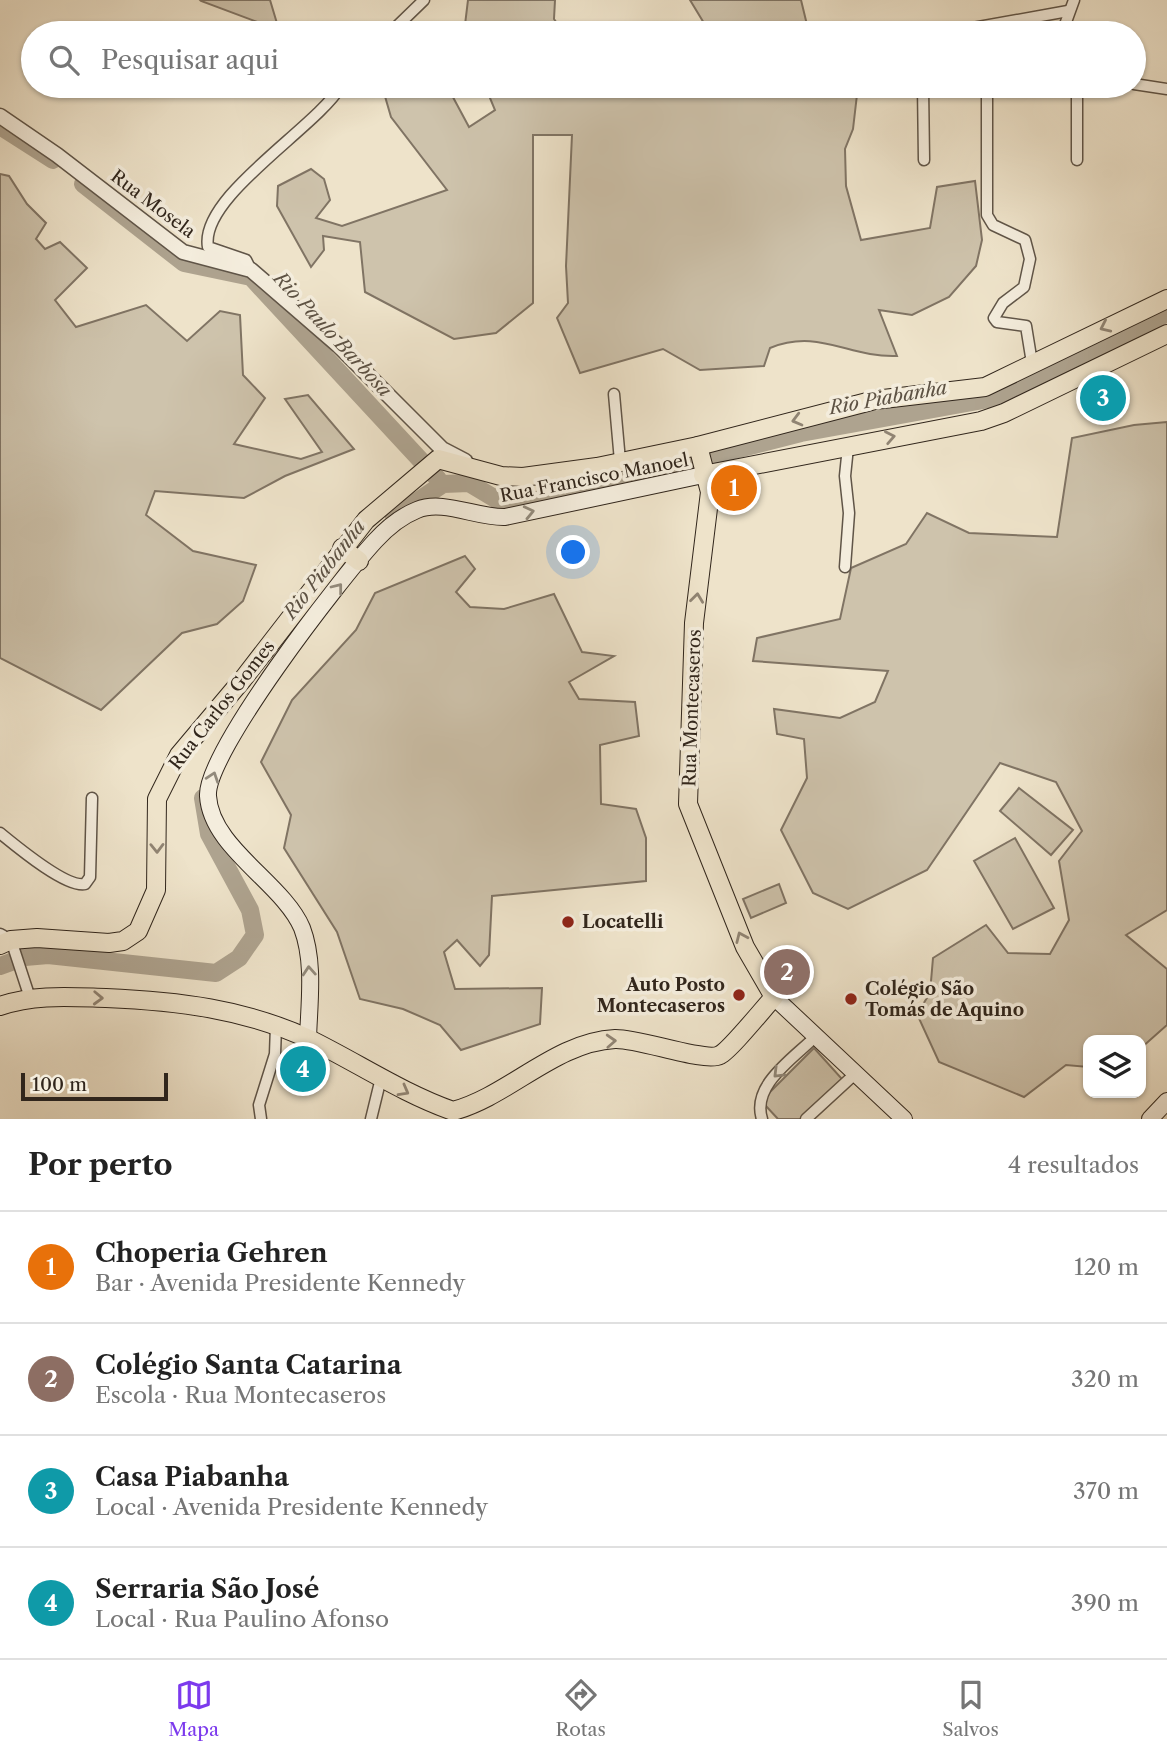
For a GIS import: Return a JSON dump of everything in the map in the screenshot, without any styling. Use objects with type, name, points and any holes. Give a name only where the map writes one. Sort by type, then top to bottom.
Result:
[{"type":"main road","points":[[440,454],[501,476],[523,477],[597,467],[698,446],[875,400],[985,387],[1167,299]]},
{"type":"main road","points":[[704,475],[981,421],[1004,413],[1167,334]]},
{"type":"main road","name":"Rua Montecaseros","points":[[698,446],[710,492],[694,623],[688,804],[745,947],[774,997],[904,1119]]},
{"type":"main road","name":"Rua Carlos Gomes","points":[[4,940],[37,938],[109,943],[123,942],[138,931],[156,890],[157,799],[185,746],[243,679],[342,548],[386,500],[440,454]]},
{"type":"main road","name":"Rua Francisco Manoel","points":[[308,1039],[310,983],[303,931],[291,910],[222,831],[212,815],[208,794],[218,764],[255,698],[376,539],[404,517],[431,505],[486,517],[505,517],[704,475]]},
{"type":"main road","points":[[342,548],[359,561]]},
{"type":"main road","points":[[0,1006],[30,998],[170,1001],[215,1008],[276,1026],[308,1039],[420,1100],[457,1115],[569,1052],[597,1042],[616,1039],[642,1042],[707,1059],[720,1055],[733,1045],[741,1030],[774,997]]},
{"type":"main road","points":[[1150,1119],[1167,1101]]},
{"type":"street","points":[[402,21],[424,0]]},
{"type":"street","points":[[1017,21],[1071,5]]},
{"type":"street","points":[[1146,86],[1167,89]]},
{"type":"street","points":[[251,270],[246,260],[208,247],[208,229],[241,184],[330,98]]},
{"type":"street","points":[[923,98],[924,160]]},
{"type":"street","points":[[986,98],[987,215],[993,225],[1021,236],[1029,246],[1024,287],[995,310],[994,318],[997,322],[1026,326],[1032,363]]},
{"type":"street","points":[[1077,98],[1077,160]]},
{"type":"street","name":"Rua Mosela","points":[[0,116],[57,155],[183,252],[251,270],[339,346],[440,454]]},
{"type":"street","points":[[614,394],[620,461]]},
{"type":"street","points":[[845,568],[849,513],[845,476],[848,447]]},
{"type":"street","points":[[0,833],[42,864],[75,883],[85,884],[90,877],[92,798]]},
{"type":"street","points":[[4,940],[25,979],[30,998]]},
{"type":"street","points":[[261,1119],[259,1105],[275,1054],[276,1026]]},
{"type":"street","points":[[762,1119],[759,1099],[765,1087],[816,1036]]},
{"type":"street","points":[[806,1119],[856,1073]]},
{"type":"street","points":[[371,1119],[381,1077]]},
{"type":"shaded area","points":[[270,0],[276,21],[255,21],[201,1]]},
{"type":"shaded area","points":[[468,0],[555,0],[555,21],[465,21]]},
{"type":"shaded area","points":[[690,0],[801,0],[806,21],[703,21]]},
{"type":"shaded area","points":[[385,98],[453,98],[469,127],[495,110],[490,98],[857,98],[853,129],[845,149],[846,186],[861,240],[930,228],[937,187],[975,181],[982,240],[976,266],[949,297],[912,315],[879,310],[897,356],[864,353],[804,341],[770,348],[764,366],[700,370],[663,349],[580,373],[557,318],[568,303],[566,266],[572,135],[533,135],[533,303],[496,333],[454,339],[365,292],[360,242],[323,236],[324,250],[311,267],[277,206],[278,186],[311,169],[324,179],[330,200],[316,218],[342,226],[447,190],[391,117]]},
{"type":"shaded area","points":[[0,174],[9,176],[27,204],[46,223],[36,239],[45,249],[60,242],[87,268],[55,300],[76,327],[146,305],[187,341],[220,311],[240,315],[243,375],[265,398],[234,444],[301,459],[322,452],[285,399],[308,395],[354,449],[285,476],[244,498],[155,491],[146,515],[193,551],[256,565],[243,601],[217,624],[182,633],[101,710],[0,658]]},
{"type":"shaded area","points":[[1167,422],[1167,910],[1126,935],[1167,969],[1167,1025],[1146,1044],[1146,1035],[1083,1035],[1083,1067],[1066,1065],[1024,1097],[939,1062],[917,1014],[930,993],[933,958],[986,925],[1008,953],[1050,954],[1069,920],[1059,861],[1082,831],[1056,782],[1000,763],[927,870],[848,909],[813,893],[781,830],[807,778],[804,739],[777,734],[774,709],[840,718],[875,702],[888,671],[753,661],[757,638],[840,619],[851,568],[906,544],[927,513],[969,533],[1057,537],[1072,438],[1134,425]]},
{"type":"shaded area","points":[[465,556],[475,569],[456,592],[470,607],[504,609],[554,594],[582,652],[614,656],[569,682],[579,699],[635,702],[639,736],[600,745],[601,804],[636,809],[646,838],[646,881],[492,896],[489,955],[480,966],[457,940],[444,952],[455,989],[542,988],[540,1024],[461,1050],[440,1025],[403,1009],[360,999],[337,932],[284,848],[291,815],[261,762],[292,700],[356,630],[375,593]]},
{"type":"shaded area","points":[[1019,788],[1073,830],[1051,855],[1000,811]]},
{"type":"shaded area","points":[[1015,838],[1054,908],[1013,929],[974,861]]},
{"type":"shaded area","points":[[779,884],[786,903],[751,918],[743,899]]},
{"type":"shaded area","points":[[814,1048],[842,1079],[833,1091],[801,1119],[778,1119],[765,1105],[764,1098]]},
{"type":"waterway","name":"Rio Paulo Barbosa","points":[[0,126],[53,160]]},
{"type":"waterway","name":"Rio Paulo Barbosa","points":[[83,184],[184,263],[251,277],[438,479]]},
{"type":"waterway","name":"Rio Piabanha","points":[[394,517],[443,484],[469,483],[509,507],[801,433],[1000,397],[1167,313]]},
{"type":"waterway","name":"Rio Piabanha","points":[[0,966],[25,957],[48,955],[216,973],[239,958],[255,935],[250,910],[209,834],[203,798]]},
{"type":"place","name":"Casa Piabanha","points":[[1103,398]]},
{"type":"place","name":"Choperia Gehren","points":[[734,488]]},
{"type":"place","name":"Locatelli","points":[[568,922]]},
{"type":"place","name":"Colégio Santa Catarina","points":[[787,972]]},
{"type":"place","name":"Auto Posto Montecaseros","points":[[739,995]]},
{"type":"place","name":"Colégio São Tomás de Aquino","points":[[851,999]]},
{"type":"place","name":"Serraria São José","points":[[303,1069]]}]
